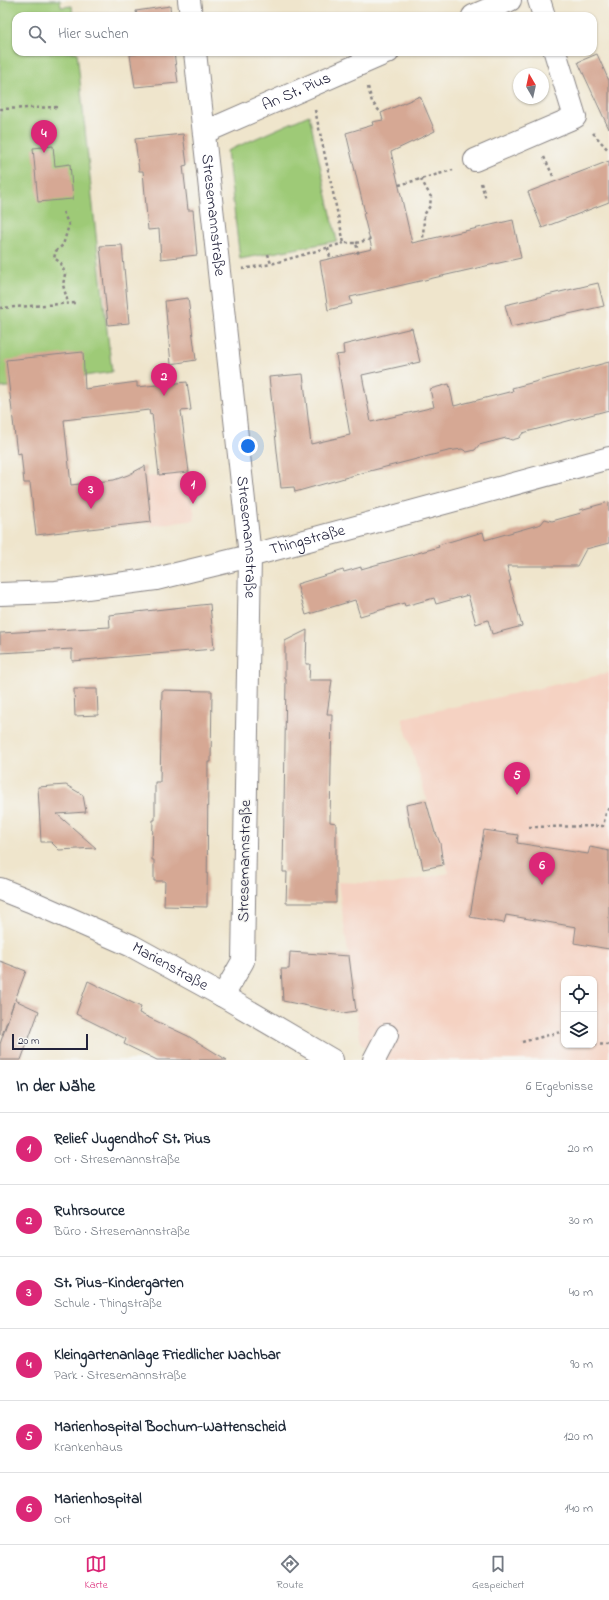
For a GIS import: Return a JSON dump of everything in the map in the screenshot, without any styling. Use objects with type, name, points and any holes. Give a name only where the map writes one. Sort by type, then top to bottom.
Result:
[{"type":"street","points":[[189,0],[190,12]]},
{"type":"street","points":[[482,12],[510,0]]},
{"type":"street","points":[[539,0],[543,12]]},
{"type":"street","name":"Stresemannstraße","points":[[196,56],[205,132],[219,281],[250,556],[243,961],[223,996]]},
{"type":"street","name":"An St. Pius","points":[[205,132],[379,56]]},
{"type":"street","points":[[475,160],[575,117],[556,56]]},
{"type":"street","name":"Thingstraße","points":[[0,594],[56,592],[156,579],[250,556],[609,458]]},
{"type":"street","name":"Marienstraße","points":[[0,889],[132,946],[223,996],[332,1060]]},
{"type":"street","points":[[374,1060],[387,1035]]},
{"type":"path","points":[[362,63],[372,102],[382,113]]},
{"type":"path","points":[[309,86],[344,243]]},
{"type":"path","points":[[0,109],[58,107]]},
{"type":"path","points":[[595,134],[609,151]]},
{"type":"path","points":[[544,156],[554,176]]},
{"type":"path","points":[[399,185],[449,171],[475,160]]},
{"type":"path","points":[[421,179],[431,197],[430,206],[424,215],[423,241]]},
{"type":"path","points":[[63,212],[69,225],[63,245],[56,251],[54,258],[61,263],[65,274],[63,285],[68,303]]},
{"type":"path","points":[[268,254],[271,264],[344,243],[356,243],[371,240]]},
{"type":"path","points":[[356,243],[359,256]]},
{"type":"path","points":[[328,248],[330,257]]},
{"type":"path","points":[[0,308],[76,303]]},
{"type":"path","points":[[529,827],[603,826],[609,808]]},
{"type":"path","points":[[522,1042],[561,1032]]},
{"type":"path","points":[[597,1044],[609,1045]]},
{"type":"shaded area","points":[[189,472],[195,520],[151,526],[145,477]]},
{"type":"shaded area","points":[[609,673],[609,1060],[387,1060],[361,1044],[338,882],[393,884],[449,873],[402,718]]},
{"type":"green space","points":[[0,0],[60,0],[61,7],[72,6],[73,12],[12,12],[12,56],[77,56],[112,372],[0,388]]},
{"type":"green space","points":[[309,115],[337,241],[240,259],[227,151]]},
{"type":"building","points":[[170,6],[171,12],[136,12]]},
{"type":"building","points":[[597,54],[609,81],[609,129],[578,62],[592,56],[597,56]]},
{"type":"building","points":[[130,56],[175,56],[178,83],[135,87]]},
{"type":"building","points":[[420,96],[435,131],[391,152],[412,243],[513,220],[521,258],[350,297],[352,304],[328,310],[320,261],[372,249],[346,133],[373,125],[372,122],[383,120],[381,113]]},
{"type":"building","points":[[183,134],[187,165],[183,166],[188,210],[193,210],[197,255],[161,259],[159,229],[148,230],[143,171],[139,171],[135,139]]},
{"type":"building","points":[[53,146],[55,166],[70,164],[73,199],[38,202],[33,148]]},
{"type":"building","points":[[609,161],[609,202],[542,228],[528,192]]},
{"type":"building","points":[[122,245],[129,323],[108,325],[100,246]]},
{"type":"building","points":[[598,283],[604,306],[511,327],[505,305]]},
{"type":"building","points":[[188,298],[196,360],[171,364],[165,301]]},
{"type":"building","points":[[412,328],[420,362],[362,375],[371,422],[434,407],[430,389],[449,384],[454,406],[513,391],[512,388],[609,362],[609,410],[523,433],[519,438],[512,440],[506,438],[479,445],[475,450],[467,452],[462,449],[448,451],[295,492],[294,487],[281,488],[269,377],[303,374],[311,444],[350,435],[336,355],[344,354],[343,345]]},
{"type":"building","points":[[83,352],[85,389],[137,382],[137,387],[187,382],[191,410],[181,411],[189,472],[159,475],[152,414],[150,415],[149,410],[64,420],[71,485],[114,480],[128,475],[145,466],[151,522],[36,535],[30,483],[24,483],[21,453],[17,454],[6,360]]},
{"type":"building","points":[[609,502],[609,543],[586,549],[577,566],[507,566],[511,581],[509,581],[522,626],[492,634],[488,620],[476,624],[468,595],[436,604],[434,598],[405,606],[404,603],[360,616],[355,600],[306,615],[297,584],[343,570],[344,572],[361,567],[361,569],[439,547],[438,545],[483,532],[485,540],[541,524],[545,519],[552,521],[581,513],[580,510]]},
{"type":"building","points":[[210,604],[214,649],[72,661],[72,649],[0,653],[0,633],[110,627],[109,615]]},
{"type":"building","points":[[307,630],[306,664],[310,664],[309,680],[332,680],[327,714],[332,714],[330,822],[336,823],[336,903],[286,903],[287,872],[283,872],[286,679],[285,641]]},
{"type":"building","points":[[74,689],[97,689],[98,715],[75,716]]},
{"type":"building","points":[[162,690],[212,691],[211,762],[208,762],[207,907],[164,906],[165,881],[154,881],[154,860],[152,860],[153,820],[155,820],[155,782],[160,782]]},
{"type":"building","points":[[66,785],[83,795],[86,812],[57,814],[96,848],[59,850],[51,842],[41,842],[38,787]]},
{"type":"building","points":[[426,801],[435,833],[440,843],[443,865],[423,869],[412,827],[410,827],[406,805]]},
{"type":"building","points":[[484,830],[518,835],[517,843],[588,854],[590,847],[609,851],[609,949],[574,943],[576,927],[506,915],[504,923],[470,917]]},
{"type":"building","points":[[290,952],[349,956],[356,1011],[343,1013],[283,1001],[281,969],[289,969]]},
{"type":"building","points":[[0,961],[26,971],[15,1000],[39,1011],[21,1060],[0,1060],[0,1044],[14,1002],[2,1035],[0,1034]]},
{"type":"building","points":[[88,981],[141,1007],[139,1013],[188,1036],[227,1060],[157,1060],[124,1044],[126,1039],[76,1014]]},
{"type":"place","name":"Kleingartenanlage Friedlicher Nachbar","points":[[44,153]]},
{"type":"place","name":"Ruhrsource","points":[[164,396]]},
{"type":"place","name":"Relief Jugendhof St. Pius","points":[[193,504]]},
{"type":"place","name":"St. Pius-Kindergarten","points":[[91,509]]},
{"type":"place","name":"Marienhospital Bochum-Wattenscheid","points":[[517,795]]},
{"type":"place","name":"Marienhospital","points":[[542,885]]}]
